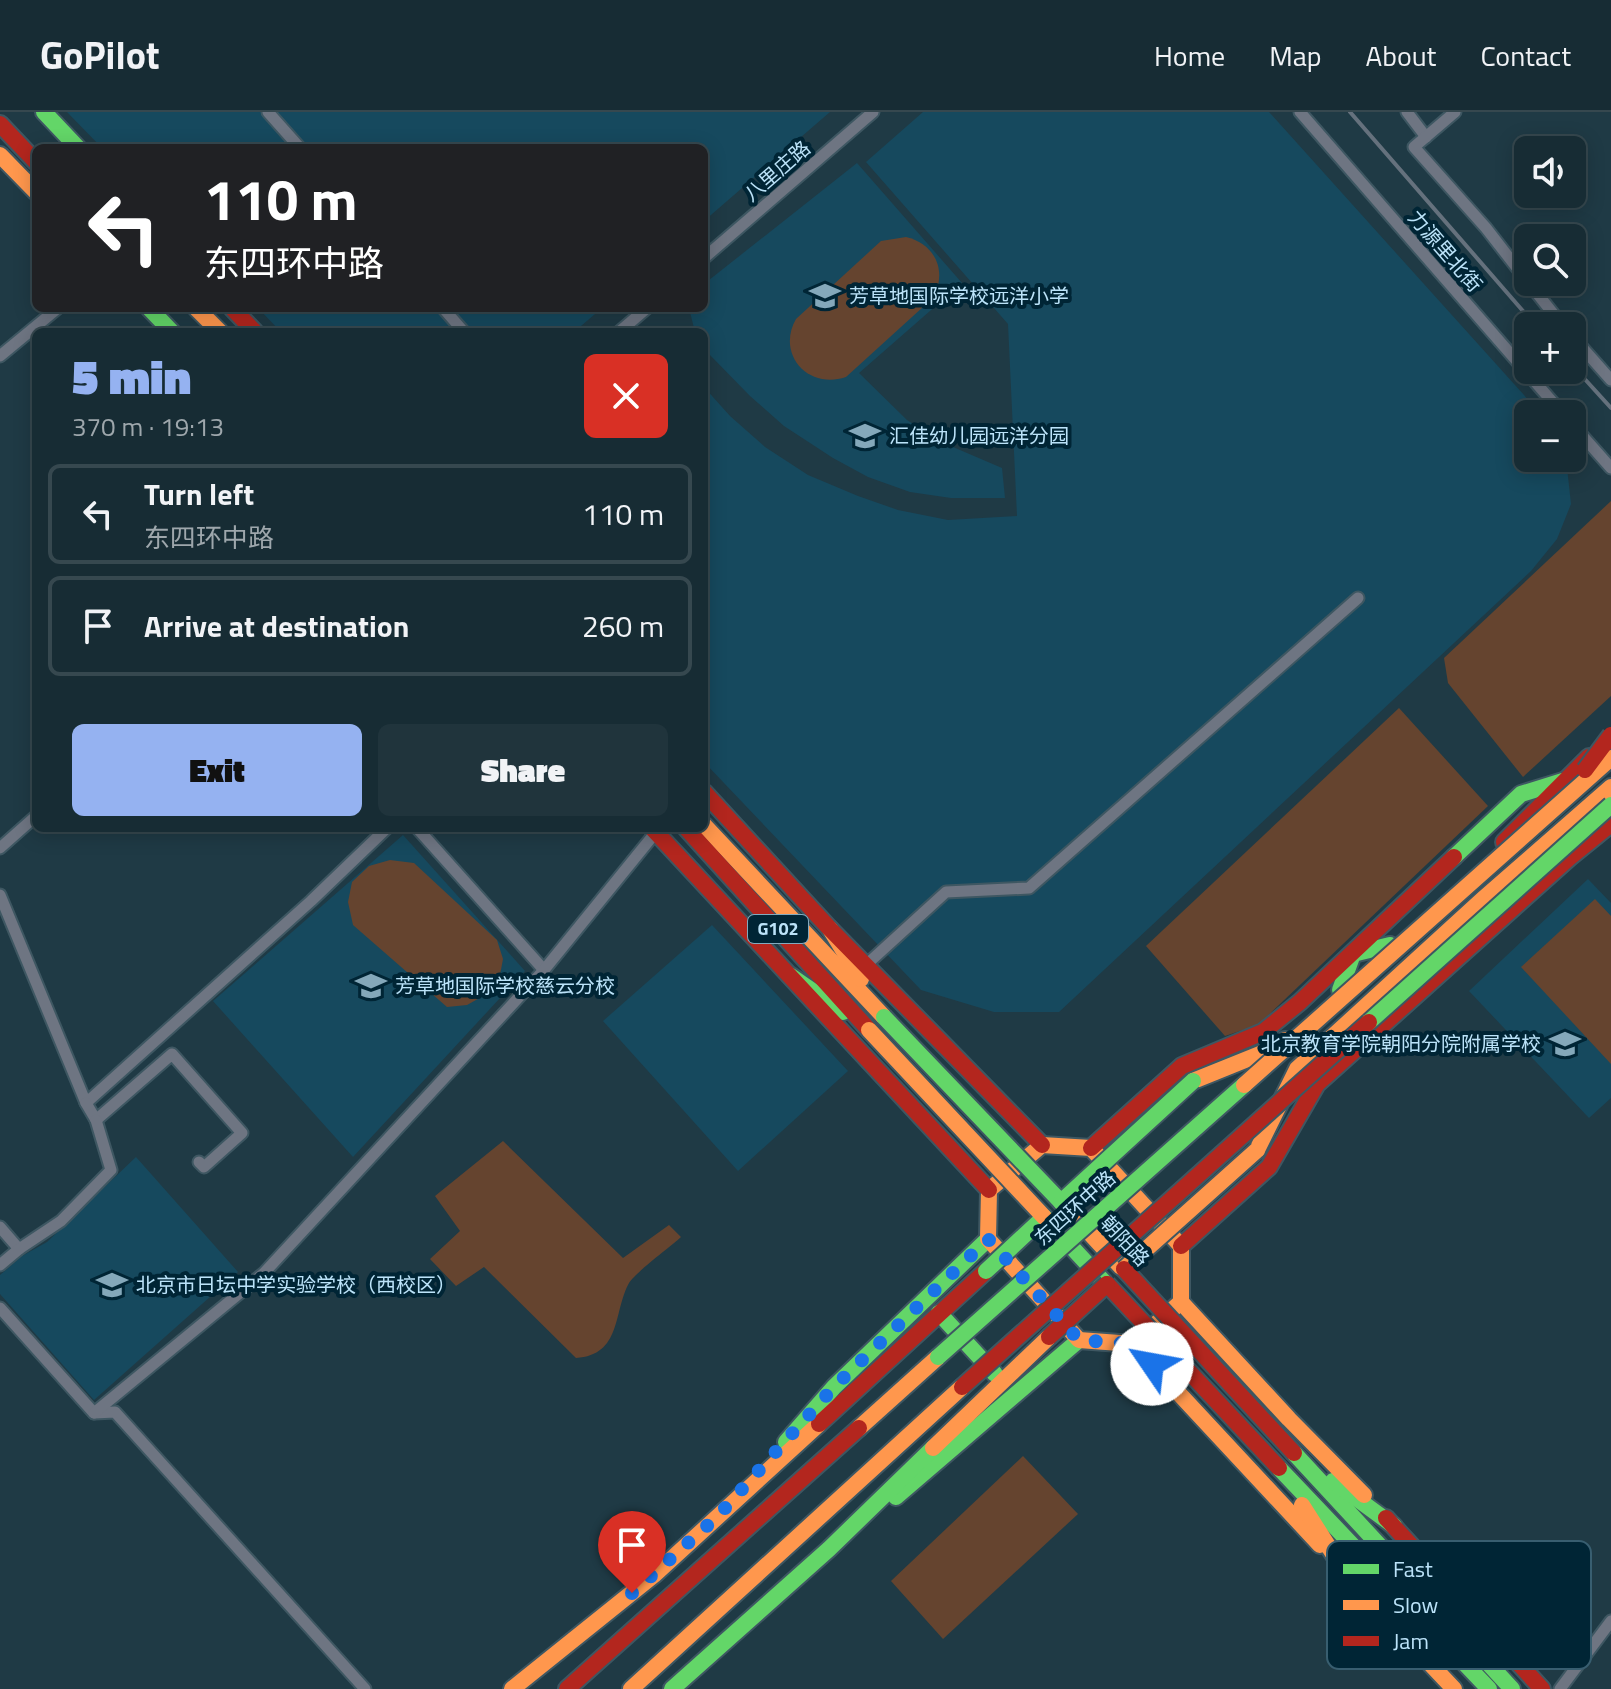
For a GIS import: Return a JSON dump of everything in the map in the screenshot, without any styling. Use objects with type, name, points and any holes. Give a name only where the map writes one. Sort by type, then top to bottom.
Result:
[{"type":"main road","points":[[6,112],[36,144]]},
{"type":"main road","points":[[44,112],[74,144]]},
{"type":"main road","points":[[0,124],[32,158]]},
{"type":"main road","points":[[0,155],[32,188]]},
{"type":"main road","points":[[153,312],[168,328]]},
{"type":"main road","points":[[183,312],[198,328]]},
{"type":"main road","points":[[200,312],[216,328]]},
{"type":"main road","points":[[236,312],[251,328]]},
{"type":"main road","points":[[1556,808],[1611,736]]},
{"type":"main road","name":"东四环中路","points":[[512,1689],[654,1575],[1193,1081],[1277,1047],[1502,844],[1611,736]]},
{"type":"main road","name":"东四环中路","points":[[567,1689],[1611,758]]},
{"type":"main road","name":"东四环中路","points":[[1091,1148],[1182,1066],[1263,1032],[1353,954],[1521,794],[1563,781]]},
{"type":"main road","points":[[672,1689],[829,1549],[1001,1381],[1257,1150],[1297,1069],[1611,787]]},
{"type":"main road","points":[[708,796],[830,929],[1042,1145],[1091,1148],[1181,1246],[1181,1302],[1408,1541]]},
{"type":"main road","points":[[1502,844],[1514,802]]},
{"type":"main road","points":[[631,1689],[962,1387],[1611,806]]},
{"type":"main road","points":[[1181,1246],[1269,1167],[1317,1084],[1611,824]]},
{"type":"main road","name":"朝阳路","points":[[708,829],[1124,1269],[1375,1541]]},
{"type":"main road","points":[[656,832],[989,1190],[988,1239],[1079,1340],[1133,1344],[1327,1553]]},
{"type":"main road","name":"G102","points":[[690,832],[869,1030],[1348,1541]]},
{"type":"main road","points":[[830,929],[884,1017]]},
{"type":"main road","points":[[1340,990],[1353,954],[1390,945]]},
{"type":"main road","points":[[791,976],[869,1030]]},
{"type":"main road","points":[[989,1190],[1042,1145]]},
{"type":"main road","name":"东四环中路","points":[[717,1517],[834,1387],[988,1239]]},
{"type":"main road","points":[[1133,1344],[1181,1302]]},
{"type":"main road","points":[[939,1313],[1001,1381]]},
{"type":"main road","points":[[829,1549],[882,1509],[1079,1340]]},
{"type":"main road","points":[[1294,1453],[1394,1526]]},
{"type":"main road","points":[[1279,1468],[1327,1544]]},
{"type":"main road","points":[[1435,1669],[1454,1689]]},
{"type":"main road","name":"G102","points":[[1470,1669],[1489,1689]]},
{"type":"main road","name":"朝阳路","points":[[1494,1669],[1512,1689]]},
{"type":"main road","points":[[1524,1669],[1542,1689]]},
{"type":"street","points":[[268,112],[296,144]]},
{"type":"street","name":"八里庄路","points":[[708,255],[873,112]]},
{"type":"street","name":"力源里北街","points":[[1300,112],[1551,400]]},
{"type":"street","points":[[1407,112],[1426,137]]},
{"type":"street","points":[[1455,112],[1414,147],[1514,264]]},
{"type":"street","points":[[1539,296],[1552,312]]},
{"type":"street","points":[[34,328],[53,312]]},
{"type":"street","points":[[446,312],[460,328]]},
{"type":"street","points":[[624,328],[642,312]]},
{"type":"street","points":[[0,356],[32,330]]},
{"type":"street","points":[[1586,352],[1611,380]]},
{"type":"street","points":[[1586,440],[1611,468]]},
{"type":"street","points":[[866,965],[946,892],[1029,888],[1358,598]]},
{"type":"street","points":[[0,848],[32,820]]},
{"type":"street","points":[[86,1103],[311,901],[383,832]]},
{"type":"street","points":[[421,832],[544,970]]},
{"type":"street","points":[[94,1413],[264,1273],[544,970],[652,832]]},
{"type":"street","points":[[0,895],[86,1103],[96,1120],[111,1170],[61,1221],[0,1265]]},
{"type":"street","points":[[96,1120],[172,1054],[242,1133],[204,1167],[199,1162]]},
{"type":"street","points":[[0,1227],[19,1249]]},
{"type":"street","points":[[0,1308],[94,1413]]},
{"type":"street","points":[[94,1413],[115,1412],[365,1689]]},
{"type":"street","points":[[1591,1648],[1611,1621]]},
{"type":"street","points":[[1560,1689],[1575,1669]]},
{"type":"shaded area","points":[[67,112],[830,112],[708,218],[708,144],[98,144]]},
{"type":"shaded area","points":[[923,112],[1269,112],[1528,400],[1514,400],[1514,472],[1568,472],[1571,504],[1557,539],[1531,571],[1059,1012],[994,1012],[921,990],[708,766],[708,391],[765,447],[808,475],[858,496],[898,510],[948,520],[1017,516],[1008,324],[866,162]]},
{"type":"shaded area","name":"芳草地国际学校远洋小学","points":[[857,163],[962,283],[859,373],[907,420],[939,441],[1002,468],[1005,498],[951,498],[910,492],[868,477],[784,426],[709,354],[708,328],[694,328],[690,312],[708,312],[708,281]]},
{"type":"shaded area","points":[[906,237],[924,246],[936,260],[939,277],[934,297],[846,377],[832,380],[808,374],[799,366],[790,345],[796,319],[881,241]]},
{"type":"shaded area","points":[[262,312],[597,312],[579,328],[277,328]]},
{"type":"shaded area","points":[[1611,501],[1611,696],[1523,777],[1448,683],[1444,658]]},
{"type":"shaded area","points":[[1399,708],[1488,806],[1258,1025],[1225,1036],[1146,946]]},
{"type":"shaded area","name":"芳草地国际学校慈云分校","points":[[403,835],[525,971],[353,1157],[213,1001]]},
{"type":"shaded area","points":[[390,860],[414,863],[497,940],[503,959],[499,980],[485,995],[467,1005],[447,1007],[353,925],[348,902],[352,882],[369,866]]},
{"type":"shaded area","name":"北京教育学院朝阳分院附属学校","points":[[1588,879],[1611,903],[1611,1098],[1589,1118],[1469,991]]},
{"type":"shaded area","points":[[1595,899],[1611,916],[1611,1064],[1521,967]]},
{"type":"shaded area","points":[[712,925],[848,1071],[738,1171],[603,1021]]},
{"type":"shaded area","points":[[503,1141],[623,1258],[669,1225],[681,1237],[629,1283],[609,1341],[591,1355],[576,1358],[484,1267],[456,1286],[430,1259],[460,1231],[435,1196]]},
{"type":"shaded area","name":"北京市日坛中学实验学校（西校区）","points":[[136,1157],[238,1272],[94,1400],[0,1294],[0,1275],[22,1256],[47,1242]]},
{"type":"shaded area","points":[[1023,1456],[1078,1514],[943,1639],[891,1581]]},
{"type":"railway","points":[[1350,112],[1524,312]]},
{"type":"railway","points":[[1586,380],[1611,408]]},
{"type":"traffic: fast","points":[[44,112],[74,144]]},
{"type":"traffic: fast","points":[[153,312],[168,328]]},
{"type":"traffic: fast","points":[[1454,857],[1521,794],[1563,781]]},
{"type":"traffic: fast","points":[[1369,1022],[1611,805]]},
{"type":"traffic: fast","points":[[1340,990],[1353,954],[1390,945]]},
{"type":"traffic: fast","points":[[791,976],[843,1012]]},
{"type":"traffic: fast","points":[[884,1017],[1061,1202]]},
{"type":"traffic: fast","points":[[1061,1202],[1193,1081]]},
{"type":"traffic: fast","points":[[938,1357],[1244,1085]]},
{"type":"traffic: fast","points":[[1044,1217],[1104,1282]]},
{"type":"traffic: fast","points":[[986,1271],[1044,1217]]},
{"type":"traffic: fast","points":[[786,1442],[834,1387],[988,1239]]},
{"type":"traffic: fast","points":[[939,1313],[995,1374]]},
{"type":"traffic: fast","points":[[896,1497],[1079,1340]]},
{"type":"traffic: fast","points":[[672,1689],[829,1549],[933,1448]]},
{"type":"traffic: fast","points":[[1294,1453],[1375,1541]]},
{"type":"traffic: fast","points":[[1279,1468],[1348,1541]]},
{"type":"traffic: fast","points":[[1333,1481],[1394,1526]]},
{"type":"traffic: fast","points":[[1470,1669],[1489,1689]]},
{"type":"traffic: fast","points":[[1494,1669],[1512,1689]]},
{"type":"traffic: slow","points":[[0,155],[32,188]]},
{"type":"traffic: slow","points":[[200,312],[216,328]]},
{"type":"traffic: slow","points":[[1244,1085],[1611,758]]},
{"type":"traffic: slow","points":[[1257,1150],[1297,1069],[1611,787]]},
{"type":"traffic: slow","points":[[708,829],[884,1017]]},
{"type":"traffic: slow","points":[[830,929],[861,979]]},
{"type":"traffic: slow","points":[[869,1030],[1044,1217]]},
{"type":"traffic: slow","points":[[1193,1081],[1277,1047],[1285,1040]]},
{"type":"traffic: slow","points":[[1042,1145],[1091,1148],[1181,1246],[1181,1302],[1133,1344],[1079,1340],[988,1239],[989,1190],[1042,1145]]},
{"type":"traffic: slow","points":[[1124,1269],[1257,1150]]},
{"type":"traffic: slow","points":[[1061,1202],[1121,1267]]},
{"type":"traffic: slow","points":[[1181,1302],[1364,1495]]},
{"type":"traffic: slow","points":[[933,1448],[1049,1337]]},
{"type":"traffic: slow","points":[[1133,1344],[1320,1545]]},
{"type":"traffic: slow","points":[[859,1428],[938,1357]]},
{"type":"traffic: slow","points":[[631,1689],[962,1387]]},
{"type":"traffic: slow","points":[[512,1689],[654,1575],[819,1424]]},
{"type":"traffic: slow","points":[[1302,1505],[1327,1544]]},
{"type":"traffic: slow","points":[[1435,1669],[1454,1689]]},
{"type":"traffic: jam","points":[[0,124],[32,158]]},
{"type":"traffic: jam","points":[[236,312],[251,328]]},
{"type":"traffic: jam","points":[[1585,770],[1611,735]]},
{"type":"traffic: jam","points":[[1504,842],[1589,757]]},
{"type":"traffic: jam","points":[[708,796],[830,929],[1042,1145]]},
{"type":"traffic: jam","points":[[1181,1246],[1269,1167],[1317,1084],[1611,824]]},
{"type":"traffic: jam","points":[[656,832],[989,1190]]},
{"type":"traffic: jam","points":[[690,832],[869,1030]]},
{"type":"traffic: jam","points":[[1091,1148],[1182,1066],[1263,1032],[1300,1002],[1454,857]]},
{"type":"traffic: jam","points":[[962,1387],[1369,1022]]},
{"type":"traffic: jam","points":[[1124,1269],[1294,1453]]},
{"type":"traffic: jam","points":[[819,1424],[986,1271]]},
{"type":"traffic: jam","points":[[1049,1337],[1107,1284]]},
{"type":"traffic: jam","points":[[1107,1284],[1279,1468]]},
{"type":"traffic: jam","points":[[567,1689],[859,1428]]},
{"type":"traffic: jam","points":[[1386,1518],[1407,1541]]},
{"type":"traffic: jam","points":[[1524,1669],[1542,1689]]},
{"type":"place","name":"芳草地国际学校远洋小学","points":[[825,296]]},
{"type":"place","name":"汇佳幼儿园远洋分园","points":[[865,436]]},
{"type":"place","name":"芳草地国际学校慈云分校","points":[[371,986]]},
{"type":"place","name":"北京教育学院朝阳分院附属学校","points":[[1565,1044]]},
{"type":"place","name":"北京市日坛中学实验学校（西校区）","points":[[112,1285]]},
{"type":"route","points":[[632,1593],[717,1517],[834,1387],[988,1239],[1079,1340],[1133,1344],[1152,1364]]}]
